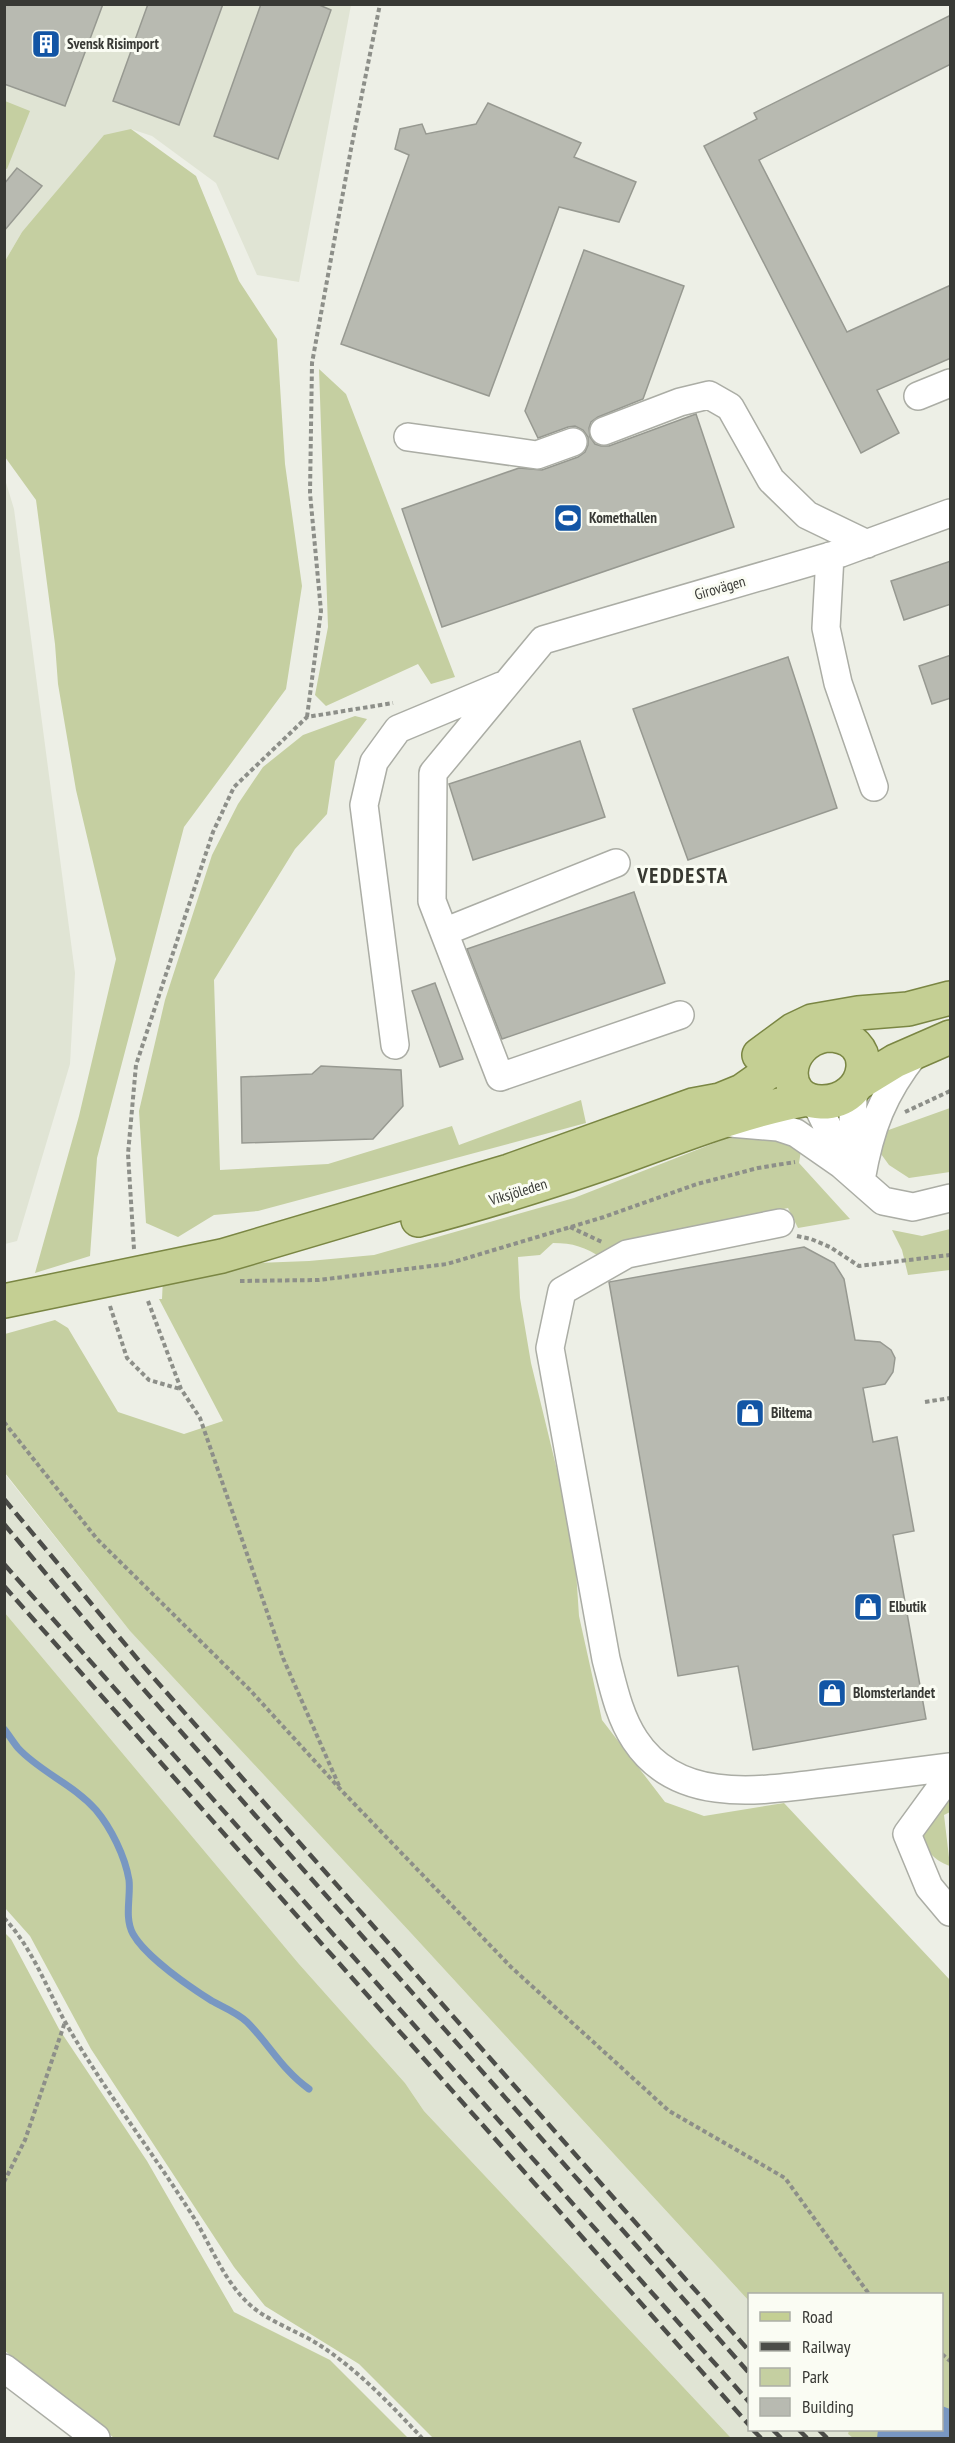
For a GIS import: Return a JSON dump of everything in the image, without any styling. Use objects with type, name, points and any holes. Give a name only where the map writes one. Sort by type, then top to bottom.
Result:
[{"type":"main road","name":"Viksjöleden","points":[[703,1114],[776,1042],[812,1022],[858,1013],[908,1009],[951,998]]},
{"type":"main road","points":[[951,1018],[915,1029],[840,1036],[826,1035],[812,1039],[796,1053],[791,1076],[798,1092],[811,1100],[837,1099],[856,1085],[917,1052],[951,1037]]},
{"type":"main road","points":[[840,1036],[854,1044],[862,1057],[864,1068],[856,1085]]},
{"type":"main road","name":"Viksjöleden","points":[[4,1301],[54,1291],[226,1268],[275,1251],[334,1241],[474,1205],[612,1161],[703,1114],[720,1100],[742,1091],[796,1053]]},
{"type":"main road","name":"Viksjöleden","points":[[703,1114],[752,1111],[811,1100]]},
{"type":"street","points":[[918,396],[951,382]]},
{"type":"street","points":[[604,431],[680,402],[709,395],[730,407],[771,480],[807,515],[867,544]]},
{"type":"street","points":[[408,437],[537,456],[573,442]]},
{"type":"street","name":"Girovägen","points":[[680,1015],[500,1077],[432,901],[433,773],[543,640],[830,556],[951,513]]},
{"type":"street","points":[[830,556],[826,627],[838,683],[874,787]]},
{"type":"street","points":[[395,1045],[364,805],[374,762],[398,729],[505,684]]},
{"type":"street","points":[[444,932],[616,863]]},
{"type":"street","points":[[856,1167],[884,1098],[898,1074],[917,1052]]},
{"type":"street","points":[[856,1085],[854,1132],[857,1142],[856,1167]]},
{"type":"street","points":[[811,1100],[834,1140],[883,1201],[913,1208],[951,1198]]},
{"type":"street","points":[[703,1114],[778,1127],[856,1167]]},
{"type":"street","points":[[780,1223],[627,1254],[562,1292],[550,1348],[606,1659],[618,1707],[635,1740],[662,1769],[703,1787],[752,1791],[951,1767]]},
{"type":"street","points":[[951,1775],[907,1834],[928,1887],[951,1912]]},
{"type":"street","points":[[4,2368],[96,2439]]},
{"type":"path","points":[[307,717],[321,611],[310,493],[312,363],[380,4]]},
{"type":"path","points":[[134,1252],[128,1154],[136,1065],[213,832],[234,787],[307,717],[400,702]]},
{"type":"path","points":[[901,1114],[951,1091]]},
{"type":"path","points":[[226,1268],[319,1280],[447,1264],[604,1216],[698,1184],[758,1168],[797,1161]]},
{"type":"path","points":[[780,1223],[796,1236],[812,1239],[830,1247],[859,1266],[951,1255]]},
{"type":"path","points":[[141,1296],[152,1294]]},
{"type":"path","points":[[119,1300],[108,1303],[128,1358],[149,1380],[181,1389]]},
{"type":"path","points":[[148,1301],[181,1389],[200,1418],[283,1658],[342,1791]]},
{"type":"path","points":[[925,1402],[951,1398]]},
{"type":"path","points":[[4,1422],[97,1539],[250,1690],[342,1791],[511,1967],[669,2111],[785,2178],[868,2293]]},
{"type":"path","points":[[4,1918],[28,1950],[65,2021],[126,2119],[194,2218],[230,2282],[244,2300],[261,2313],[321,2346],[358,2374],[422,2439]]},
{"type":"path","points":[[4,2182],[25,2140],[65,2021]]},
{"type":"shaded area","points":[[5,5],[351,5],[299,282],[257,275],[216,183],[152,136],[131,129],[22,232],[5,261]]},
{"type":"shaded area","points":[[4,476],[14,509],[75,973],[70,1064],[17,1241],[5,1244]]},
{"type":"shaded area","points":[[4,1473],[130,1631],[748,2300],[748,2431],[849,2431],[848,2434],[853,2438],[731,2438],[424,2111],[405,2083],[299,1964],[5,1613]]},
{"type":"green space","points":[[5,101],[30,111],[7,169],[4,168]]},
{"type":"green space","points":[[131,129],[196,176],[239,281],[277,339],[285,464],[302,586],[286,689],[184,827],[97,1158],[90,1256],[35,1273],[79,1116],[116,959],[76,790],[58,684],[36,500],[5,457],[5,261],[22,232],[104,135]]},
{"type":"green space","points":[[319,369],[346,394],[455,677],[431,684],[418,664],[326,706],[315,695],[328,627]]},
{"type":"green space","points":[[355,716],[367,719],[335,761],[327,814],[295,849],[214,980],[220,1170],[328,1164],[452,1126],[459,1145],[581,1100],[586,1123],[258,1211],[214,1215],[178,1237],[146,1223],[139,1111],[165,1000],[212,855],[238,804],[263,767],[303,735]]},
{"type":"green space","points":[[950,1108],[950,1172],[909,1178],[889,1165],[881,1154],[883,1132]]},
{"type":"green space","points":[[745,1131],[802,1144],[799,1163],[850,1219],[798,1228],[788,1208],[623,1245],[602,1258],[579,1246],[553,1243],[540,1255],[518,1257],[520,1298],[531,1363],[574,1540],[579,1616],[602,1720],[665,1802],[704,1816],[784,1803],[950,1980],[950,2438],[853,2438],[848,2434],[849,2431],[943,2431],[943,2293],[748,2293],[748,2300],[130,1631],[5,1473],[5,1334],[55,1320],[68,1328],[118,1412],[184,1434],[223,1421],[159,1299],[162,1299],[163,1278],[257,1263],[374,1255],[574,1198]]},
{"type":"green space","points":[[950,1229],[950,1270],[908,1275],[902,1250],[892,1230],[922,1236]]},
{"type":"green space","points":[[5,1613],[299,1964],[405,2083],[424,2111],[731,2438],[433,2438],[359,2364],[265,2306],[234,2267],[91,2049],[30,1936],[5,1908]]},
{"type":"green space","points":[[950,1795],[950,1812],[944,1815],[950,1866],[930,1853],[924,1837],[930,1822]]},
{"type":"green space","points":[[4,1932],[11,1939],[59,2029],[147,2161],[234,2312],[330,2360],[408,2438],[114,2438],[5,2351]]},
{"type":"water","points":[[943,2406],[950,2409],[950,2438],[877,2438],[878,2431],[943,2431]]},
{"type":"building","name":"Svensk Risimport","points":[[4,4],[103,4],[65,106],[4,84]]},
{"type":"building","points":[[148,4],[223,4],[179,125],[113,101]]},
{"type":"building","points":[[261,4],[317,4],[331,10],[278,159],[214,136]]},
{"type":"building","points":[[951,15],[951,64],[759,160],[847,332],[951,285],[951,358],[877,390],[899,433],[861,453],[704,146],[757,119],[754,113]]},
{"type":"building","points":[[488,103],[581,143],[574,157],[636,182],[619,222],[559,207],[489,396],[341,344],[409,155],[395,149],[400,129],[422,124],[426,134],[476,124]]},
{"type":"building","points":[[17,168],[42,186],[4,231],[4,184]]},
{"type":"building","name":"Komethallen","points":[[584,250],[684,286],[643,399],[591,422],[590,437],[595,444],[609,446],[696,414],[734,527],[442,627],[402,509],[519,468],[542,470],[578,457],[585,452],[588,437],[583,430],[575,426],[568,427],[538,438],[525,411]]},
{"type":"building","points":[[951,561],[951,604],[904,620],[891,581]]},
{"type":"building","points":[[951,655],[951,698],[932,704],[919,666]]},
{"type":"building","points":[[788,657],[837,808],[688,860],[633,709]]},
{"type":"building","points":[[580,741],[605,817],[473,860],[449,784]]},
{"type":"building","points":[[634,892],[665,983],[502,1039],[467,949]]},
{"type":"building","points":[[435,983],[463,1059],[440,1067],[412,991]]},
{"type":"building","points":[[321,1066],[401,1070],[403,1106],[373,1139],[242,1143],[241,1077],[312,1074]]},
{"type":"building","name":"Biltema","points":[[804,1247],[834,1263],[844,1279],[855,1340],[880,1342],[891,1350],[895,1358],[893,1372],[885,1384],[863,1388],[873,1442],[897,1437],[914,1531],[893,1535],[926,1719],[753,1750],[738,1666],[678,1676],[609,1282]]},
{"type":"waterway","points":[[4,1729],[18,1748],[87,1801],[107,1825],[121,1852],[127,1871],[130,1928],[139,1943],[181,1980],[243,2019],[255,2030],[291,2074],[309,2089]]},
{"type":"railway","points":[[4,1499],[145,1668],[748,2350]]},
{"type":"railway","points":[[4,1524],[138,1683],[748,2372]]},
{"type":"railway","points":[[4,1564],[748,2401]]},
{"type":"railway","points":[[4,1586],[748,2424]]},
{"type":"railway","points":[[754,2431],[761,2438]]},
{"type":"railway","points":[[774,2431],[781,2438]]},
{"type":"railway","points":[[800,2431],[807,2438]]},
{"type":"railway","points":[[820,2431],[827,2438]]},
{"type":"place","name":"Svensk Risimport","points":[[46,44]]},
{"type":"place","name":"Komethallen","points":[[568,518]]},
{"type":"place","name":"Biltema","points":[[750,1413]]},
{"type":"place","name":"Elbutik","points":[[868,1607]]},
{"type":"place","name":"Blomsterlandet","points":[[832,1693]]},
{"type":"district","name":"VEDDESTA","points":[[683,876]]}]
